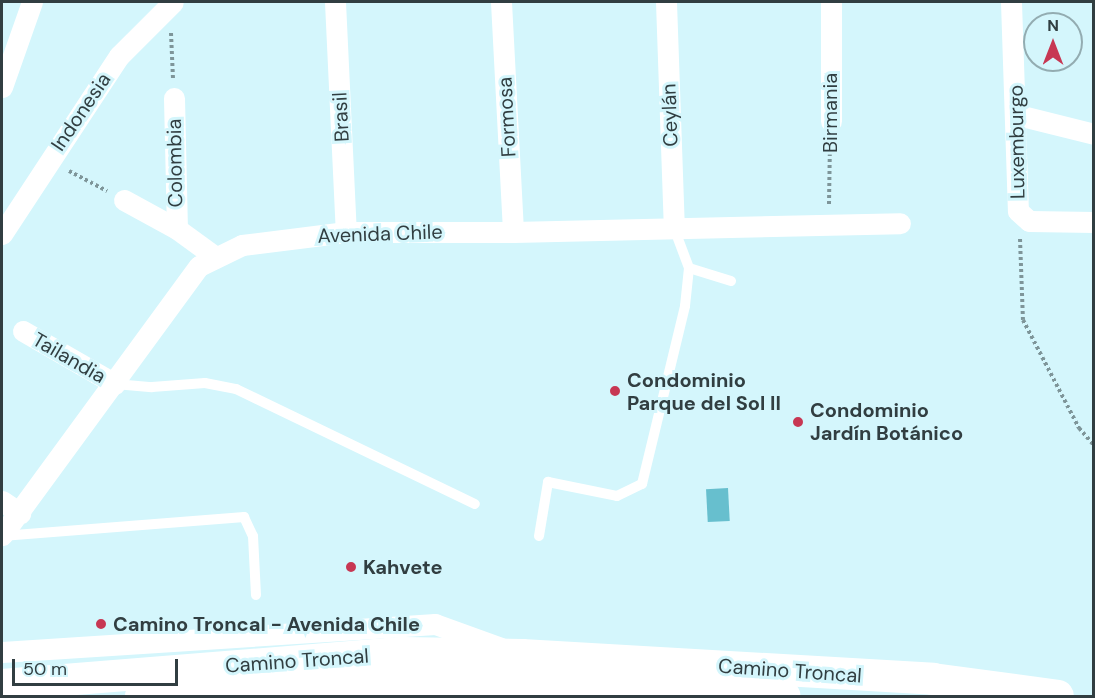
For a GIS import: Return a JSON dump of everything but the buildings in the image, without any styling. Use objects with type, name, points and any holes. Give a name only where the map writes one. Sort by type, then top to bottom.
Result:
[{"type":"main road","name":"Camino Troncal","points":[[2,685],[403,653],[522,655],[933,679],[1058,696]]},
{"type":"main road","name":"Camino Troncal","points":[[141,696],[337,681],[468,679],[619,683],[784,696]]},
{"type":"street","points":[[2,87],[32,2]]},
{"type":"street","name":"Indonesia","points":[[2,234],[118,56],[172,2]]},
{"type":"street","name":"Brasil","points":[[335,2],[346,232]]},
{"type":"street","name":"Formosa","points":[[501,2],[513,232]]},
{"type":"street","name":"Ceylán","points":[[666,2],[674,228]]},
{"type":"street","name":"Birmania","points":[[831,2],[831,121]]},
{"type":"street","name":"Luxemburgo","points":[[1011,2],[1018,115],[1018,211]]},
{"type":"street","name":"Colombia","points":[[174,98],[177,229]]},
{"type":"street","points":[[1018,115],[1094,134]]},
{"type":"street","points":[[124,200],[177,229],[214,256]]},
{"type":"street","points":[[1018,211],[1029,221],[1094,222]]},
{"type":"street","name":"Avenida Chile","points":[[2,536],[115,384],[174,297],[199,266],[214,256],[242,245],[346,232],[513,232],[900,223]]},
{"type":"street","name":"Tailandia","points":[[23,331],[115,384]]},
{"type":"street","points":[[2,501],[20,513]]},
{"type":"street","name":"Camino Troncal","points":[[2,652],[435,624],[522,655]]},
{"type":"lane","points":[[539,536],[548,482],[617,496],[642,484],[685,306],[689,268],[674,228]]},
{"type":"lane","points":[[689,268],[731,280]]},
{"type":"lane","points":[[115,384],[152,387],[205,382],[236,389],[475,504]]},
{"type":"lane","points":[[2,536],[243,517],[253,536],[256,595]]},
{"type":"path","points":[[172,2],[174,98]]},
{"type":"path","name":"Birmania","points":[[829,225],[831,121]]},
{"type":"path","points":[[49,160],[124,200]]},
{"type":"path","points":[[1018,211],[1023,320],[1079,428],[1094,445]]},
{"type":"water","points":[[728,488],[730,521],[708,522],[706,489]]},
{"type":"place","name":"Condominio Parque del Sol II","points":[[615,391]]},
{"type":"place","name":"Condominio Jardín Botánico","points":[[798,422]]},
{"type":"place","name":"Kahvete","points":[[351,567]]},
{"type":"place","name":"Camino Troncal - Avenida Chile","points":[[101,624]]}]
